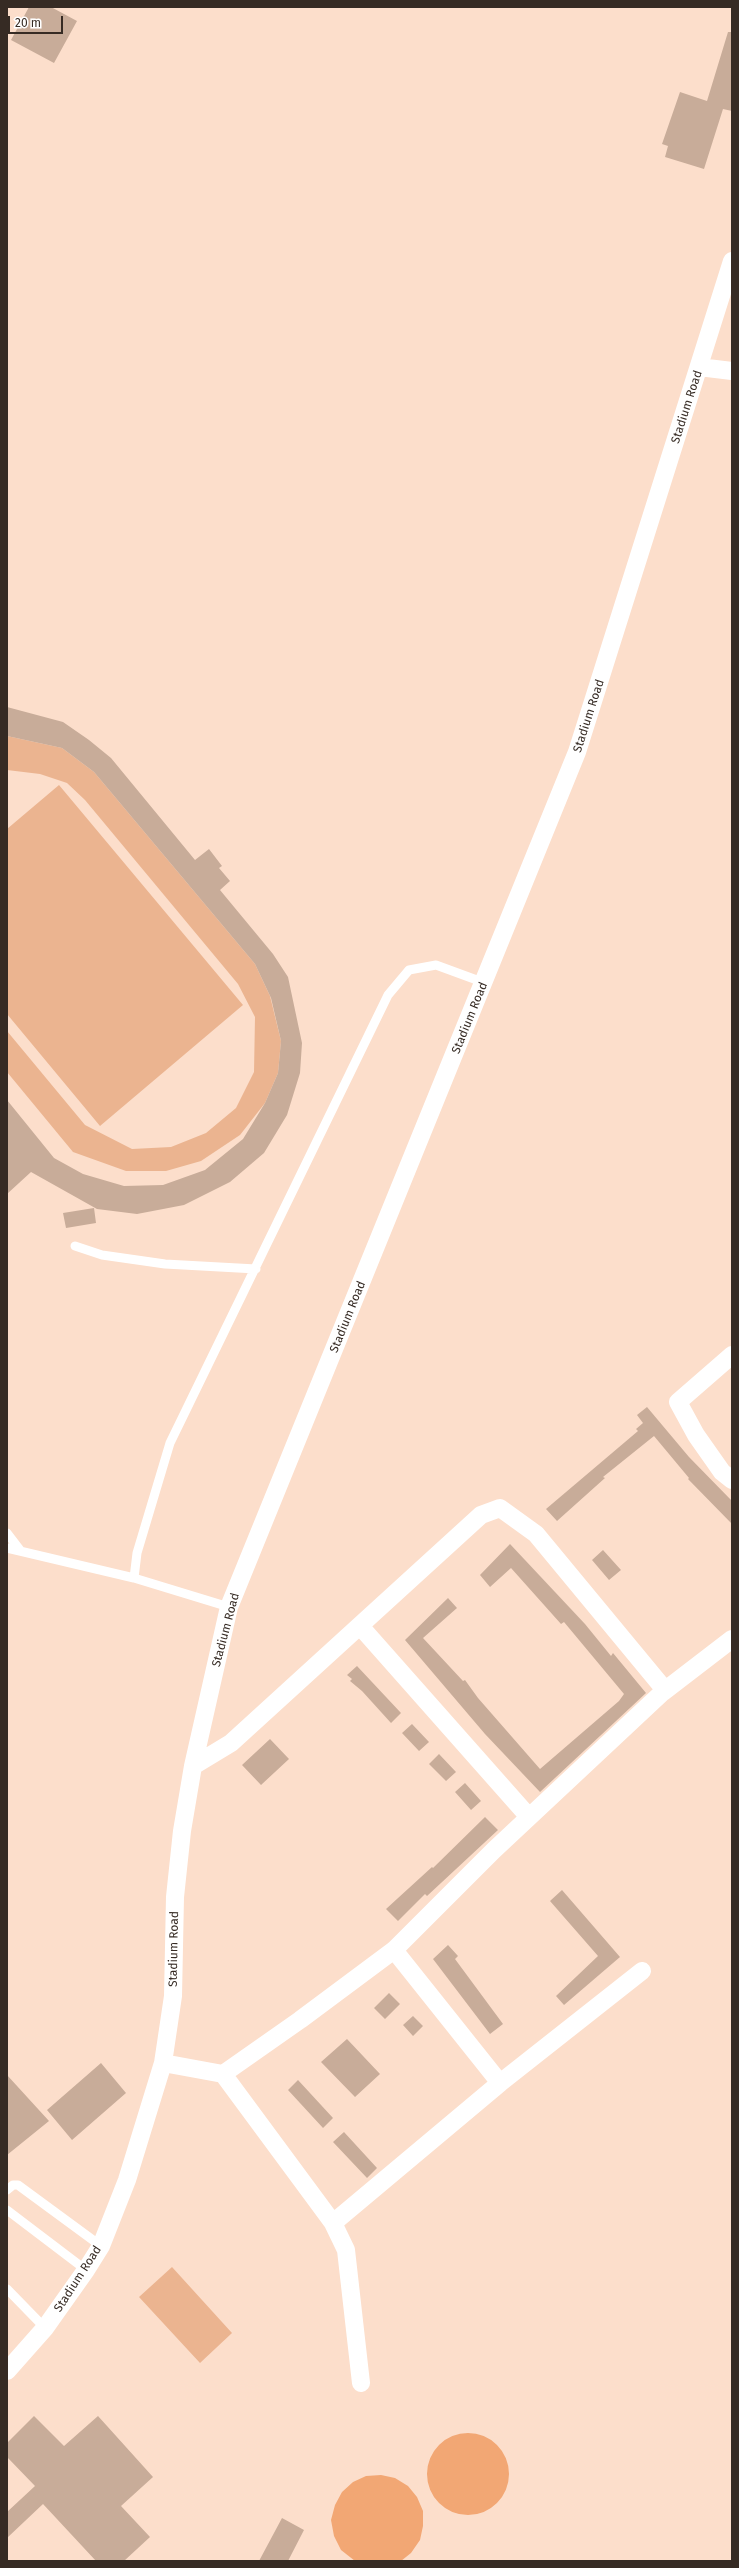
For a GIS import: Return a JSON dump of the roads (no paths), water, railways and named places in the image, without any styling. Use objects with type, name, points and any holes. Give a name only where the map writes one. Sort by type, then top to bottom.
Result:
[{"type":"street","name":"Stadium Road","points":[[7,2371],[45,2328],[101,2246],[126,2180],[163,2063],[173,1996],[175,1897],[193,1766],[229,1607],[577,752],[732,261]]},
{"type":"street","points":[[699,367],[732,371]]},
{"type":"street","points":[[732,1355],[678,1402],[696,1435],[722,1472],[732,1480]]},
{"type":"street","points":[[193,1766],[231,1742],[481,1515],[500,1508],[536,1534],[665,1690],[663,1692]]},
{"type":"street","points":[[360,1626],[529,1817]]},
{"type":"street","points":[[223,2074],[394,1950],[529,1817],[663,1692],[732,1638]]},
{"type":"street","points":[[394,1950],[500,2083]]},
{"type":"street","points":[[333,2223],[500,2083],[642,1971]]},
{"type":"street","points":[[163,2063],[223,2074],[333,2223],[346,2250],[361,2383]]},
{"type":"lane","points":[[134,1578],[136,1553],[170,1443],[388,995],[409,970],[436,965],[484,983]]},
{"type":"lane","points":[[75,1246],[102,1255],[165,1264],[256,1268]]},
{"type":"lane","points":[[7,1532],[20,1550]]},
{"type":"lane","points":[[7,1548],[134,1578],[229,1607]]},
{"type":"lane","points":[[7,2190],[13,2184],[18,2185],[101,2246]]},
{"type":"lane","points":[[7,2210],[86,2270]]},
{"type":"lane","points":[[7,2289],[45,2328]]}]
